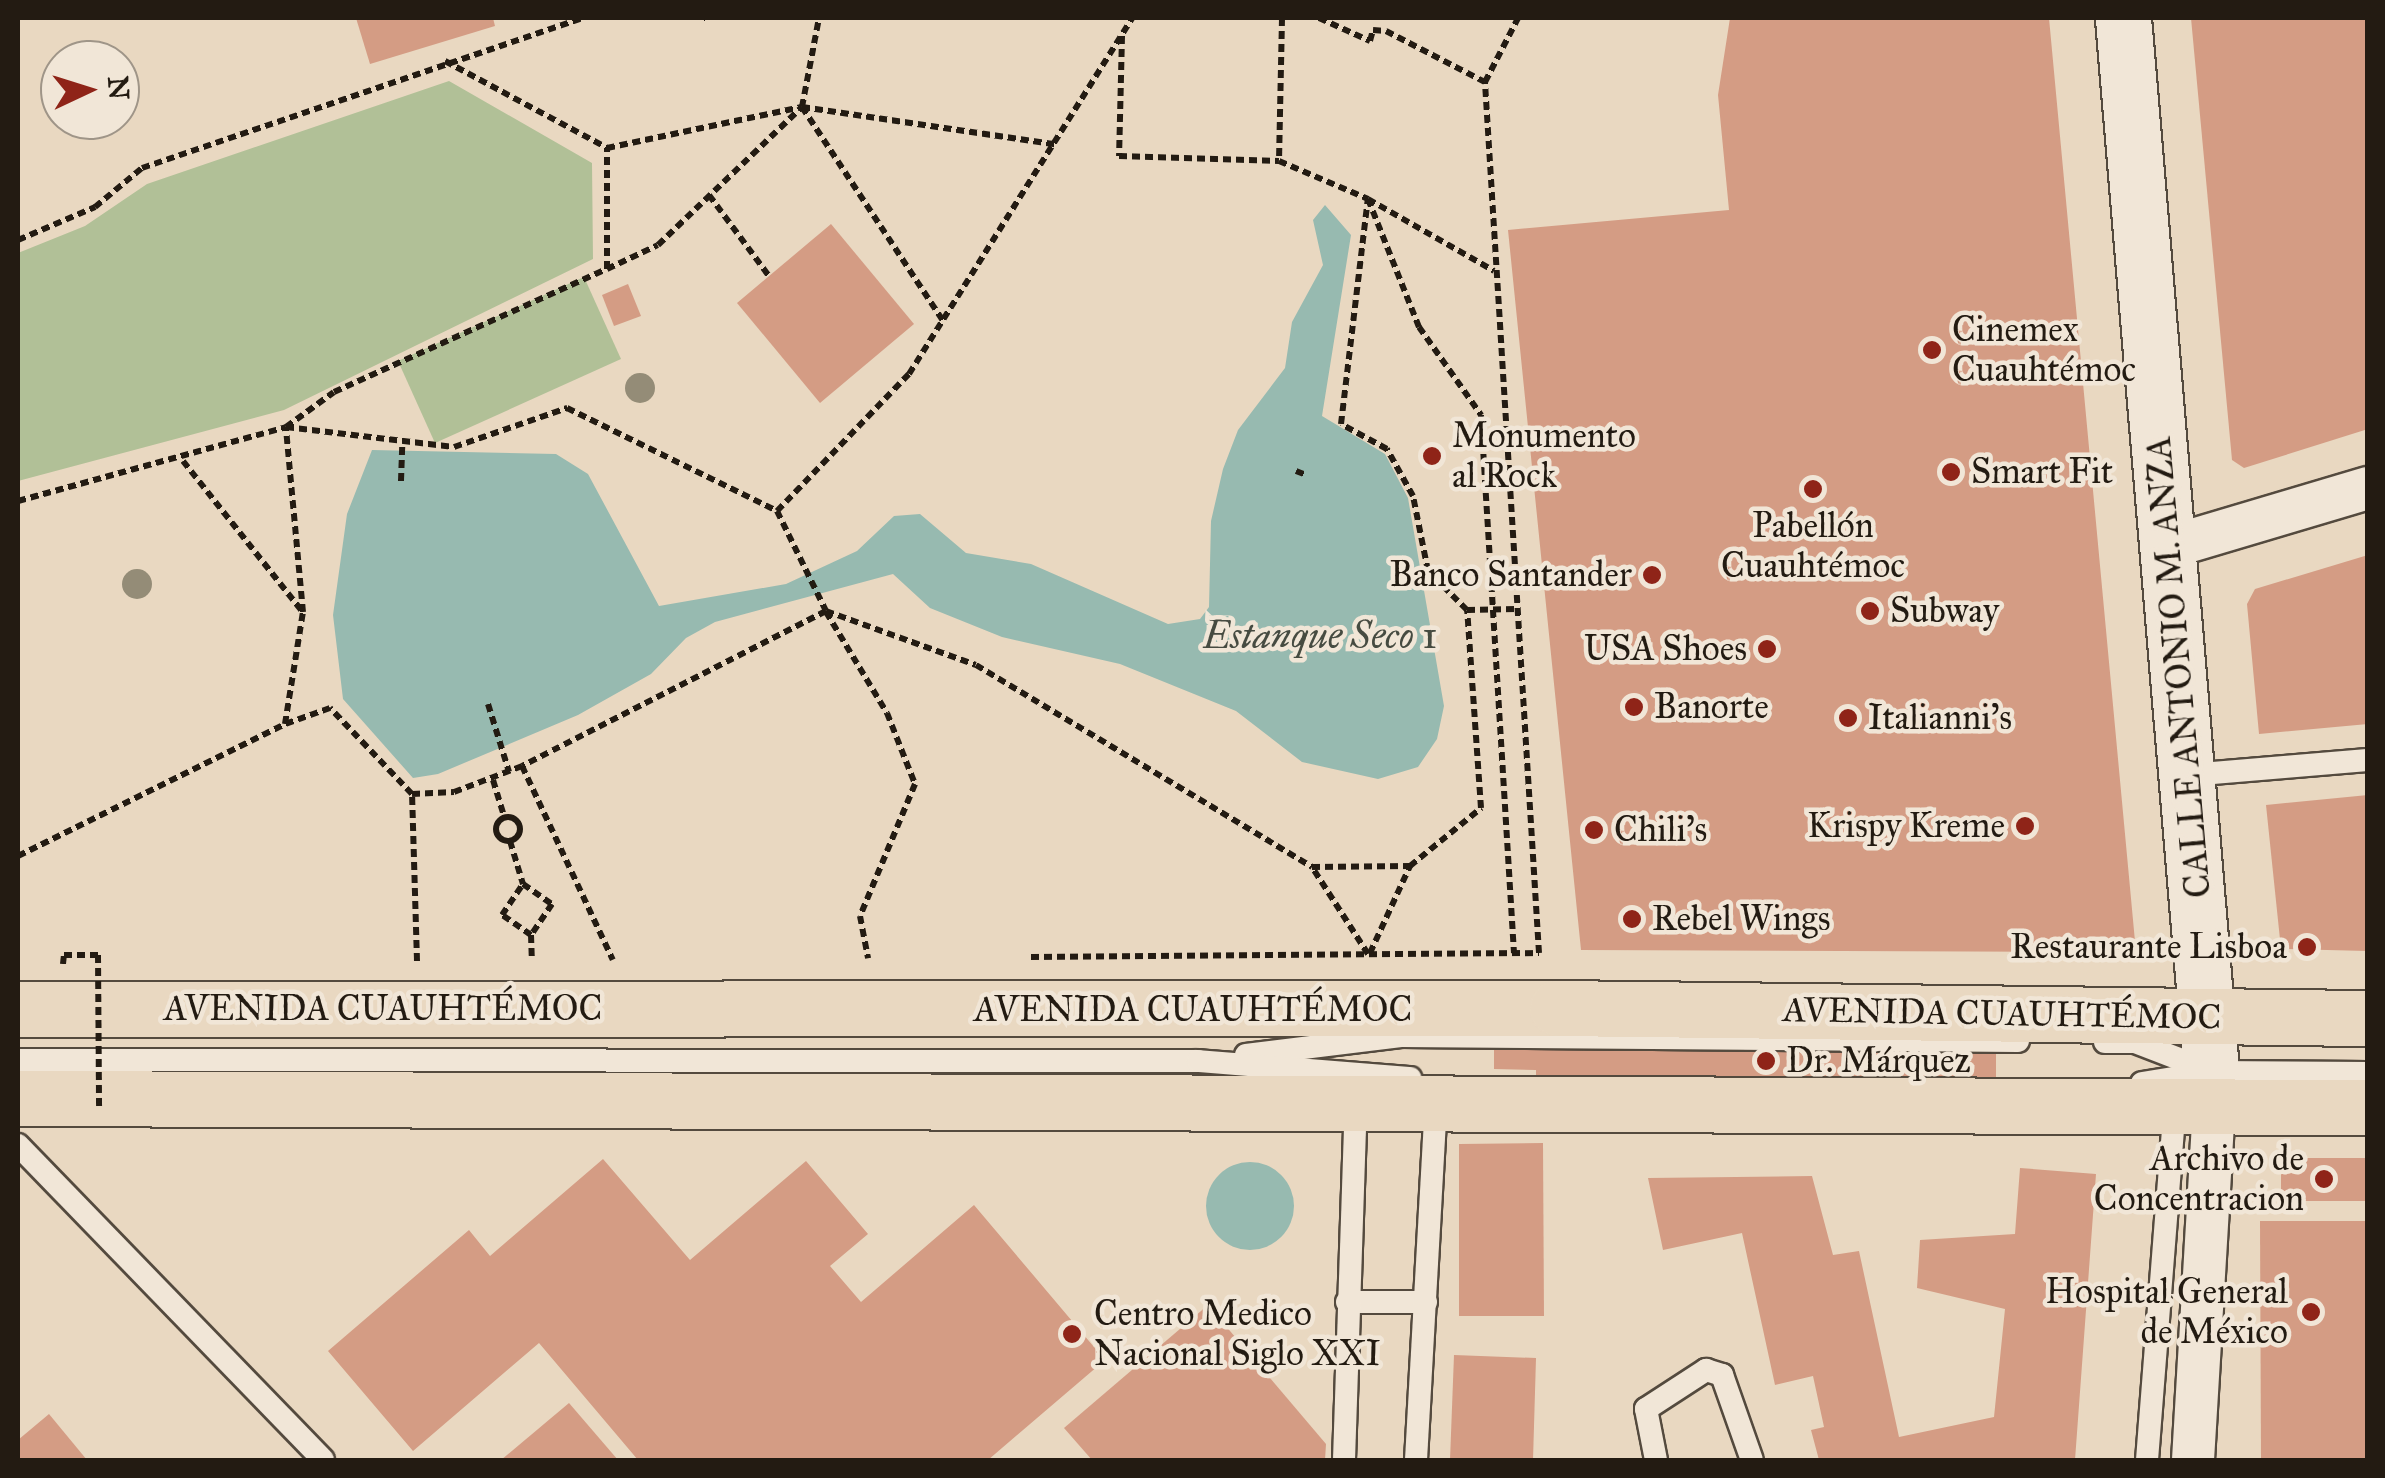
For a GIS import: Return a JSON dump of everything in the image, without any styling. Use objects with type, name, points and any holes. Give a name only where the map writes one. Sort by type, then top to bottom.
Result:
[{"type":"main road","name":"AVENIDA CUAUHTÉMOC","points":[[18,1009],[1557,1008],[2368,1018]]},
{"type":"main road","points":[[18,1098],[1436,1103],[2200,1094],[2368,1107]]},
{"type":"street","name":"CALLE ANTONIO M. ANZA","points":[[2123,18],[2208,1018],[2200,1094]]},
{"type":"street","points":[[2170,547],[2368,488]]},
{"type":"street","points":[[2194,1460],[2200,1094]]},
{"type":"lane","points":[[2188,775],[2368,760]]},
{"type":"lane","points":[[1198,1061],[1401,1036],[2036,1041]]},
{"type":"lane","points":[[2075,1042],[2134,1042],[2200,1094]]},
{"type":"lane","points":[[18,1060],[1198,1061],[1403,1078],[2136,1084],[2200,1094],[2368,1074]]},
{"type":"lane","points":[[2147,1460],[2200,1094]]},
{"type":"lane","points":[[1344,1460],[1356,1102]]},
{"type":"lane","points":[[1416,1460],[1436,1103]]},
{"type":"lane","points":[[18,1145],[323,1460]]},
{"type":"lane","points":[[1347,1302],[1426,1302]]},
{"type":"lane","points":[[1656,1460],[1646,1409],[1706,1370],[1722,1375],[1752,1460]]},
{"type":"path","points":[[18,240],[94,207],[142,168],[445,61],[582,18]]},
{"type":"path","points":[[18,500],[183,461],[286,427],[350,384],[658,245],[802,106],[819,18]]},
{"type":"path","points":[[776,511],[909,374],[1058,145],[1132,18]]},
{"type":"path","points":[[1280,161],[1282,18]]},
{"type":"path","points":[[1319,18],[1370,41],[1373,30],[1386,31],[1485,82]]},
{"type":"path","points":[[1518,18],[1485,82],[1539,953]]},
{"type":"path","points":[[1122,34],[1119,156],[1280,161],[1368,199],[1494,272]]},
{"type":"path","points":[[445,61],[606,148],[802,106],[1058,145]]},
{"type":"path","points":[[802,106],[944,321]]},
{"type":"path","points":[[606,148],[607,269]]},
{"type":"path","points":[[709,195],[769,276]]},
{"type":"path","points":[[412,794],[493,780],[826,611],[976,664],[1312,867],[1369,954],[1410,866],[1481,808],[1467,610],[1428,571],[1412,496],[1387,449],[1340,424],[1368,199]]},
{"type":"path","points":[[1368,199],[1418,327],[1480,415],[1514,953]]},
{"type":"path","points":[[286,427],[402,446],[454,447],[567,408],[776,511],[826,611],[887,713],[915,784],[860,916],[868,958]]},
{"type":"path","points":[[284,724],[303,612],[286,427]]},
{"type":"path","points":[[401,481],[402,446]]},
{"type":"path","points":[[183,461],[303,612]]},
{"type":"path","points":[[1410,574],[1428,571]]},
{"type":"path","points":[[1467,610],[1516,609]]},
{"type":"path","points":[[488,704],[510,772]]},
{"type":"path","points":[[18,856],[284,724],[330,708],[412,794],[417,961]]},
{"type":"path","points":[[522,766],[613,960]]},
{"type":"path","points":[[493,780],[504,817],[520,826],[510,841]]},
{"type":"path","points":[[504,817],[496,832],[510,841],[523,884],[552,904],[532,934],[532,959]]},
{"type":"path","points":[[1312,867],[1410,866]]},
{"type":"path","points":[[523,884],[502,915],[532,934]]},
{"type":"path","points":[[63,964],[64,955],[98,955],[99,1108]]},
{"type":"green space","points":[[449,81],[592,163],[593,259],[284,410],[18,481],[18,253],[85,226],[147,184]]},
{"type":"green space","points":[[584,277],[621,359],[435,443],[398,361]]},
{"type":"water","name":"Estanque Seco 1","points":[[1325,205],[1351,235],[1322,416],[1385,454],[1408,498],[1444,706],[1437,739],[1418,767],[1378,779],[1302,762],[1236,711],[1120,664],[1002,637],[930,608],[893,574],[715,622],[686,638],[651,674],[578,715],[438,774],[413,778],[343,699],[333,615],[347,514],[372,450],[556,454],[588,474],[659,606],[786,584],[857,551],[894,516],[920,514],[966,553],[1031,564],[1168,624],[1200,619],[1209,607],[1211,521],[1223,469],[1238,430],[1285,368],[1292,322],[1323,265],[1313,220]]},
{"type":"water","points":[[1250,1162],[1275,1169],[1287,1181],[1294,1206],[1287,1231],[1275,1243],[1250,1250],[1225,1243],[1213,1231],[1206,1206],[1213,1181],[1225,1169]]},
{"type":"building","points":[[356,18],[493,18],[495,26],[370,64]]},
{"type":"building","name":"Pabellón Cuauhtémoc","points":[[1730,18],[2049,18],[2136,952],[1581,950],[1508,230],[1729,210],[1718,95]]},
{"type":"building","points":[[2191,18],[2368,18],[2368,429],[2244,468],[2232,460]]},
{"type":"building","points":[[831,224],[914,324],[820,403],[737,303]]},
{"type":"building","points":[[628,284],[641,316],[614,326],[602,295]]},
{"type":"building","points":[[2368,555],[2368,724],[2259,734],[2247,604],[2255,589]]},
{"type":"building","points":[[2368,795],[2368,951],[2281,949],[2266,805]]},
{"type":"building","points":[[1996,1041],[1996,1085],[1536,1080],[1536,1070],[1494,1069],[1494,1048]]},
{"type":"building","points":[[1543,1143],[1544,1316],[1459,1316],[1459,1144]]},
{"type":"building","name":"Archivo de Concentracion","points":[[2281,1158],[2368,1158],[2368,1201],[2281,1201]]},
{"type":"building","points":[[603,1159],[690,1260],[806,1161],[868,1234],[830,1266],[861,1302],[974,1205],[1105,1360],[988,1460],[638,1460],[539,1343],[413,1451],[328,1351],[469,1230],[490,1256]]},
{"type":"building","points":[[2020,1168],[2096,1174],[2075,1460],[1819,1460],[1811,1430],[1824,1427],[1813,1376],[1775,1385],[1742,1233],[1663,1250],[1648,1178],[1812,1176],[1833,1255],[1859,1251],[1899,1437],[1994,1417],[2005,1309],[1917,1288],[1920,1240],[2015,1234]]},
{"type":"building","name":"Hospital General de México","points":[[2260,1221],[2368,1221],[2368,1460],[2261,1460]]},
{"type":"building","points":[[1208,1305],[1326,1444],[1325,1460],[1092,1460],[1064,1428]]},
{"type":"building","points":[[1454,1355],[1536,1358],[1533,1460],[1450,1460]]},
{"type":"building","points":[[569,1403],[618,1460],[501,1460]]},
{"type":"building","points":[[49,1414],[87,1460],[18,1460],[18,1440]]},
{"type":"place","name":"Cinemex Cuauhtémoc","points":[[1932,350]]},
{"type":"place","name":"Monumento al Rock","points":[[1432,456]]},
{"type":"place","name":"Smart Fit","points":[[1951,472]]},
{"type":"place","name":"Pabellón Cuauhtémoc","points":[[1813,489]]},
{"type":"place","name":"Banco Santander","points":[[1652,575]]},
{"type":"place","name":"Subway","points":[[1870,611]]},
{"type":"place","name":"USA Shoes","points":[[1767,649]]},
{"type":"place","name":"Banorte","points":[[1634,707]]},
{"type":"place","name":"Italianni's","points":[[1848,718]]},
{"type":"place","name":"Krispy Kreme","points":[[2025,826]]},
{"type":"place","name":"Chili's","points":[[1594,830]]},
{"type":"place","name":"Rebel Wings","points":[[1632,919]]},
{"type":"place","name":"Restaurante Lisboa","points":[[2307,947]]},
{"type":"place","name":"Dr. Márquez","points":[[1766,1061]]},
{"type":"place","name":"Archivo de Concentracion","points":[[2324,1179]]},
{"type":"place","name":"Hospital General de México","points":[[2311,1312]]},
{"type":"place","name":"Centro Medico Nacional Siglo XXI","points":[[1072,1334]]}]
